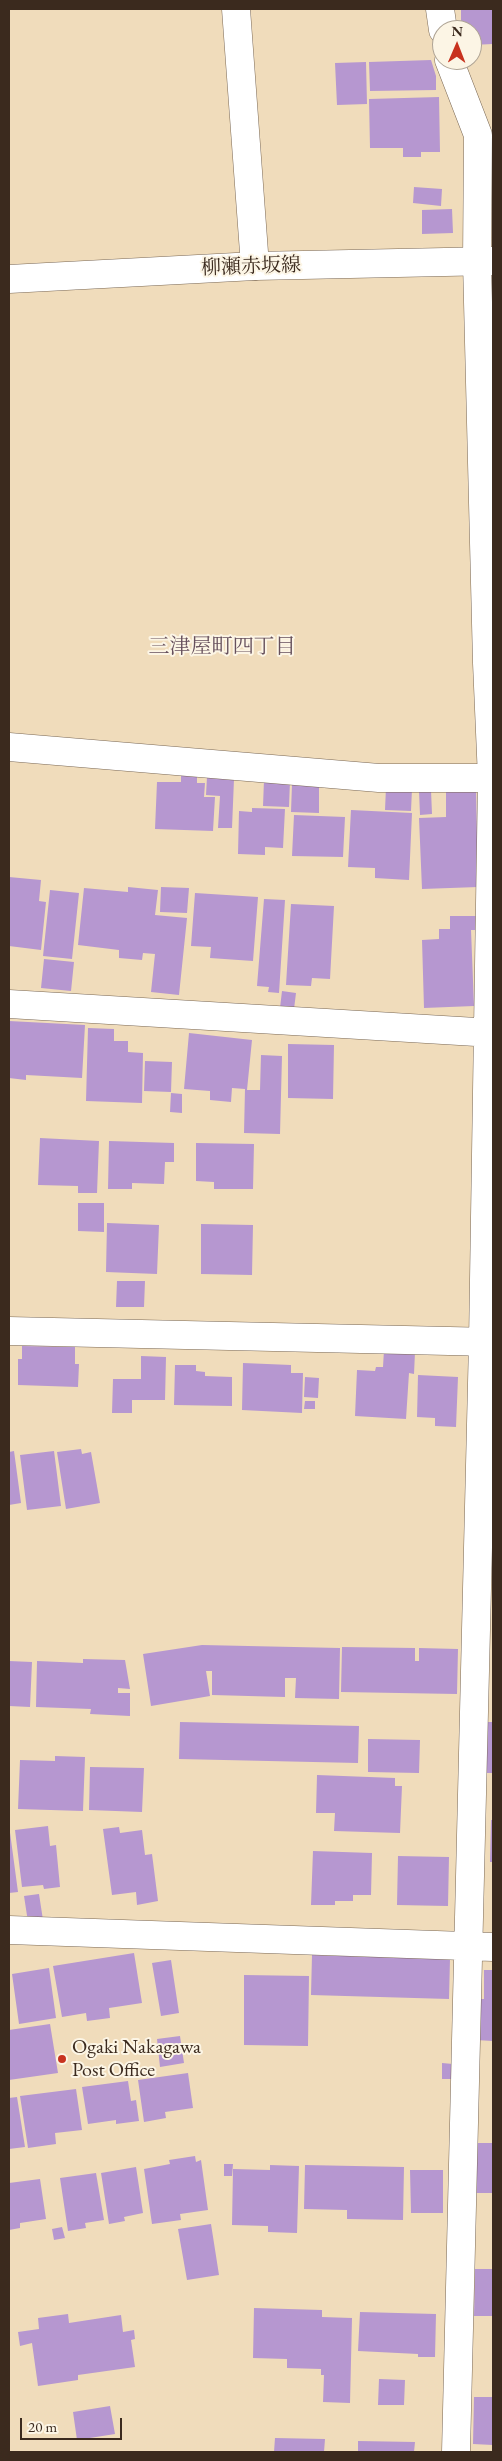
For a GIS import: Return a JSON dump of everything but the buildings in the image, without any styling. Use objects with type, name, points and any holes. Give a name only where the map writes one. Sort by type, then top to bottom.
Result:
[{"type":"street","points":[[236,9],[254,266]]},
{"type":"street","points":[[453,70],[478,135],[485,262],[492,778],[488,1342],[480,1946],[456,2452]]},
{"type":"street","name":"柳瀬赤坂線","points":[[9,279],[254,266],[485,262]]},
{"type":"street","points":[[9,747],[379,778],[492,778]]},
{"type":"street","points":[[9,1004],[490,1033]]},
{"type":"street","points":[[9,1331],[488,1342]]},
{"type":"street","points":[[9,1930],[480,1946]]},
{"type":"place","name":"Ogaki Nakagawa Post Office","points":[[62,2059]]},
{"type":"district","name":"三津屋町四丁目","points":[[222,647]]}]
